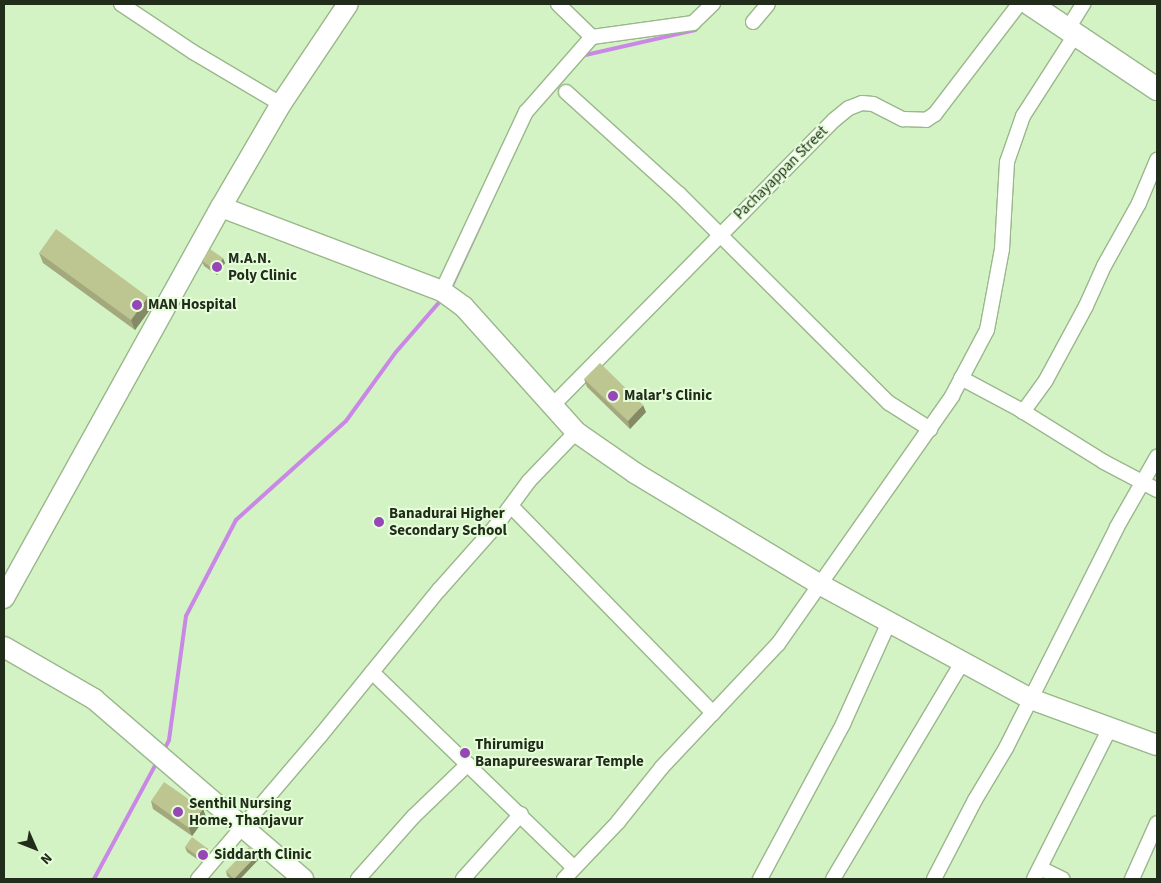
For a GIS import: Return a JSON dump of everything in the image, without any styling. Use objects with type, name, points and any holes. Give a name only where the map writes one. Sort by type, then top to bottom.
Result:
[{"type":"main road","points":[[1030,4],[1157,89]]},
{"type":"street","points":[[121,4],[193,52],[281,104]]},
{"type":"street","points":[[4,598],[221,207],[281,104],[348,4]]},
{"type":"street","points":[[558,4],[592,37]]},
{"type":"street","points":[[442,291],[526,112],[592,37],[693,23],[713,4]]},
{"type":"street","points":[[753,22],[768,4]]},
{"type":"street","name":"Pachayappan Street","points":[[553,405],[719,235],[849,108],[862,103],[873,104],[913,122],[926,120],[935,114],[1019,4]]},
{"type":"street","points":[[564,879],[618,822],[662,767],[778,644],[930,429],[961,378],[986,330],[997,285],[1002,249],[1007,162],[1023,116],[1071,33],[1083,4]]},
{"type":"street","points":[[566,92],[719,235],[889,403],[930,429]]},
{"type":"street","points":[[1023,412],[1046,380],[1086,306],[1104,266],[1140,203],[1157,160]]},
{"type":"street","points":[[221,207],[442,291],[464,307],[576,432],[634,473],[819,584],[890,620],[1031,699],[1109,730],[1157,745]]},
{"type":"street","points":[[961,378],[1023,412],[1141,483],[1157,490]]},
{"type":"street","points":[[198,879],[243,829],[512,506],[530,481],[576,432]]},
{"type":"street","points":[[934,879],[1031,699],[1141,483],[1157,457]]},
{"type":"street","points":[[512,506],[713,714]]},
{"type":"street","points":[[760,879],[843,724],[890,620]]},
{"type":"street","points":[[4,647],[94,699],[303,879]]},
{"type":"street","points":[[833,879],[963,661]]},
{"type":"street","points":[[372,672],[521,814],[574,868]]},
{"type":"street","points":[[1063,879],[1037,874],[1109,730]]},
{"type":"street","points":[[358,879],[414,816],[468,764]]},
{"type":"street","points":[[463,879],[521,814]]},
{"type":"street","points":[[1132,879],[1157,823]]},
{"type":"building","points":[[56,229],[148,297],[131,320],[39,253]]},
{"type":"building","points":[[210,249],[223,258],[215,270],[202,261]]},
{"type":"building","points":[[600,363],[643,405],[628,421],[584,379]]},
{"type":"building","points":[[164,782],[203,809],[189,828],[151,801]]},
{"type":"building","points":[[192,837],[207,848],[199,857],[185,847]]},
{"type":"building","points":[[250,846],[259,853],[234,879],[226,871]]},
{"type":"waterway","points":[[581,56],[695,30],[699,26]]},
{"type":"waterway","points":[[450,290],[486,212]]},
{"type":"waterway","points":[[163,752],[169,740],[186,616],[236,520],[346,421],[396,352],[442,299]]},
{"type":"waterway","points":[[94,879],[157,762]]},
{"type":"place","name":"M.A.N. Poly Clinic","points":[[217,267]]},
{"type":"place","name":"MAN Hospital","points":[[137,305]]},
{"type":"place","name":"Malar's Clinic","points":[[613,396]]},
{"type":"place","name":"Banadurai Higher Secondary School","points":[[379,522]]},
{"type":"place","name":"Thirumigu Banapureeswarar Temple","points":[[465,753]]},
{"type":"place","name":"Senthil Nursing Home, Thanjavur","points":[[178,812]]},
{"type":"place","name":"Siddarth Clinic","points":[[203,855]]}]
